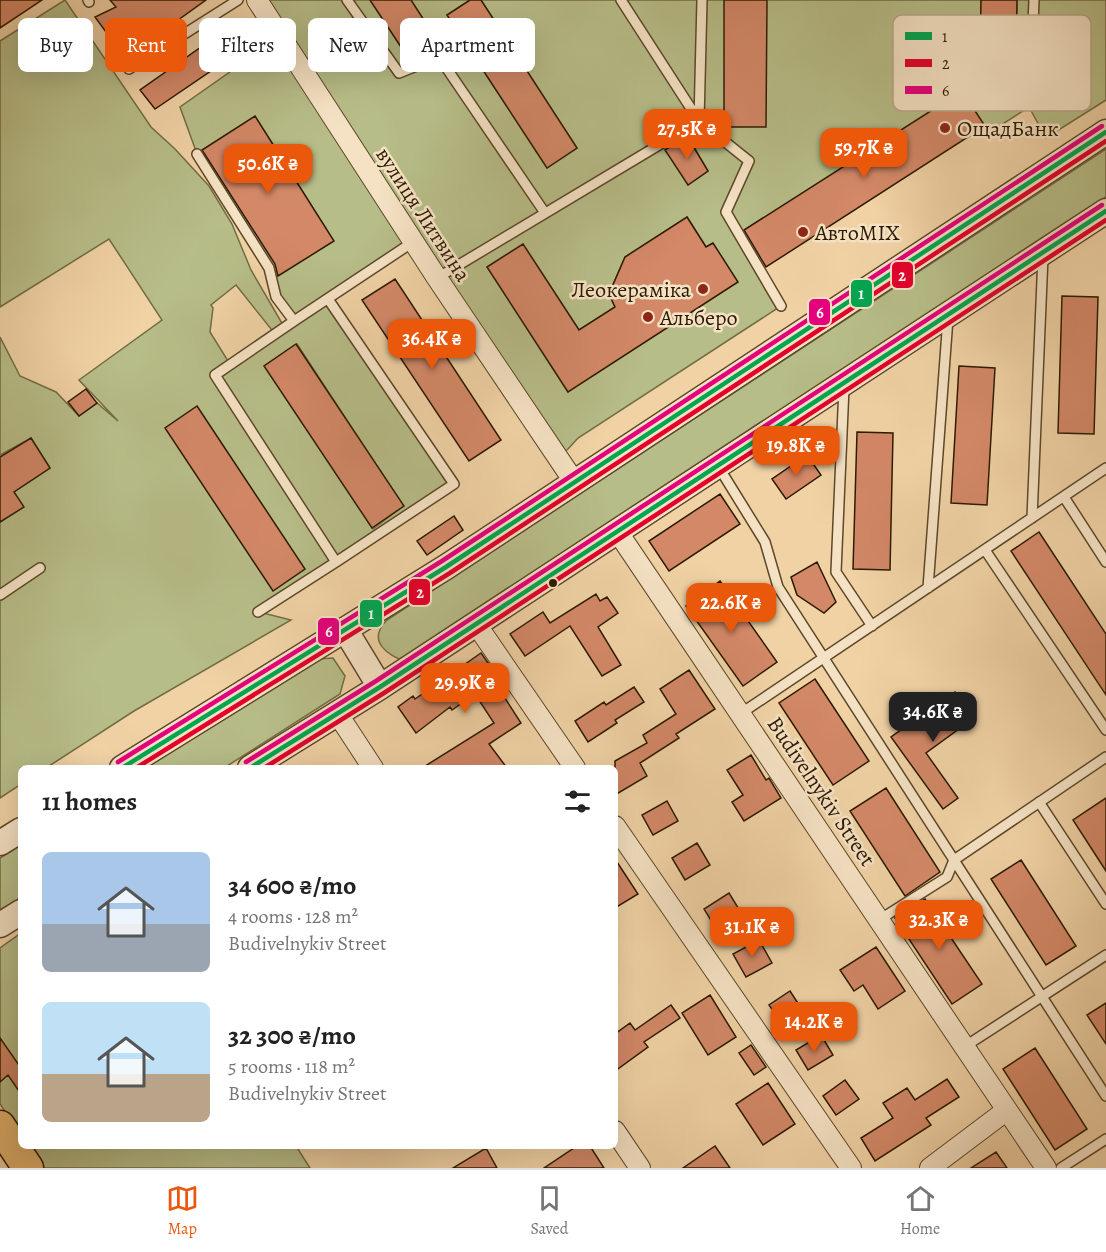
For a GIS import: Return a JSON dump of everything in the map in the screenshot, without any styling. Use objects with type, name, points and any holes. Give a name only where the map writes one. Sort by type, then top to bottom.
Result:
[{"type":"main road","points":[[0,1126],[28,1168]]},
{"type":"street","name":"вулиця Литвина","points":[[257,0],[436,278],[575,483]]},
{"type":"street","points":[[127,765],[346,631],[575,483],[1106,132]]},
{"type":"street","points":[[255,765],[380,687],[1106,212]]},
{"type":"street","name":"Budivelnykiv Street","points":[[617,531],[1046,1168]]},
{"type":"street","points":[[476,624],[573,765]]},
{"type":"street","points":[[346,631],[380,687]]},
{"type":"street","points":[[337,713],[371,765]]},
{"type":"street","points":[[618,830],[851,1168]]},
{"type":"street","points":[[0,843],[18,832]]},
{"type":"street","points":[[0,925],[18,914]]},
{"type":"street","points":[[930,1168],[1007,1110]]},
{"type":"street","points":[[618,1135],[640,1168]]},
{"type":"lane","points":[[187,32],[238,0]]},
{"type":"lane","points":[[347,0],[399,73],[439,57],[545,213]]},
{"type":"lane","points":[[621,0],[699,122],[749,162],[726,212],[781,306]]},
{"type":"lane","points":[[699,122],[702,0]]},
{"type":"lane","points":[[1033,15],[1034,0]]},
{"type":"lane","points":[[436,278],[699,122]]},
{"type":"lane","points":[[196,154],[269,268],[276,297],[294,321]]},
{"type":"lane","points":[[336,562],[215,375],[413,242]]},
{"type":"lane","points":[[1032,518],[1044,252]]},
{"type":"lane","points":[[258,612],[454,484],[328,299]]},
{"type":"lane","points":[[928,588],[949,315]]},
{"type":"lane","points":[[844,382],[836,572],[872,626]]},
{"type":"lane","points":[[718,466],[765,542],[778,587],[1106,1096]]},
{"type":"lane","points":[[740,714],[1106,468]]},
{"type":"lane","points":[[1064,497],[1106,562]]},
{"type":"lane","points":[[985,550],[1106,730]]},
{"type":"lane","points":[[0,595],[40,568]]},
{"type":"lane","points":[[879,920],[947,878],[954,860],[1106,757]]},
{"type":"lane","points":[[1039,802],[1106,904]]},
{"type":"lane","points":[[964,1047],[1106,955]]},
{"type":"lane","points":[[1061,1168],[1106,1139]]},
{"type":"green space","points":[[65,0],[77,18],[36,18]]},
{"type":"green space","points":[[258,0],[370,0],[382,18],[308,18],[308,72],[388,72],[388,27],[400,45],[400,72],[484,72],[547,168],[577,148],[528,72],[535,72],[535,18],[493,18],[481,0],[981,0],[981,15],[893,15],[893,111],[931,111],[741,233],[784,304],[578,438],[557,457],[413,242],[328,298],[454,484],[259,612],[291,620],[134,711],[51,765],[18,765],[18,786],[0,798],[0,522],[23,507],[14,492],[50,468],[31,438],[0,455],[0,337],[20,376],[56,392],[79,416],[97,403],[118,421],[79,380],[162,320],[109,239],[0,307],[0,41],[18,30],[18,72],[93,72],[93,41],[105,59],[105,72],[114,72],[151,127],[209,186],[232,224],[251,270],[283,325],[294,321],[197,154],[180,107],[230,72],[296,72],[296,18],[270,18]],"holes":[[[687,135],[708,171],[688,185],[667,149]],[[687,217],[706,247],[713,243],[568,392],[487,267],[523,244],[579,330],[615,307],[609,294],[625,257]],[[236,285],[275,334],[228,361],[210,332],[213,308],[211,305]],[[297,344],[403,506],[373,529],[265,366]]]},
{"type":"green space","points":[[411,0],[470,0],[447,15],[449,18],[423,18]]},
{"type":"green space","points":[[1017,0],[1106,0],[1106,100],[1091,110],[1091,15],[1017,15]]},
{"type":"green space","points":[[975,111],[1023,111],[989,133]]},
{"type":"green space","points":[[1031,111],[1089,111],[1046,138]]},
{"type":"green space","points":[[1106,149],[1106,197],[410,655],[399,659],[382,647],[378,637],[387,620]]},
{"type":"green space","points":[[333,658],[345,676],[340,694],[229,765],[149,765],[318,659]]},
{"type":"green space","points":[[18,847],[18,899],[0,911],[0,858]]},
{"type":"green space","points":[[18,935],[18,1131],[0,1104],[0,948]]},
{"type":"green space","points":[[31,1149],[298,1149],[310,1168],[44,1168]]},
{"type":"building","points":[[0,0],[42,0],[0,28]]},
{"type":"building","points":[[110,0],[206,0],[181,18],[105,18],[105,31],[95,17],[116,7]]},
{"type":"building","points":[[370,0],[411,0],[423,18],[400,18],[400,45],[388,27],[388,18],[382,18]]},
{"type":"building","points":[[470,0],[481,0],[493,18],[449,18],[447,15]]},
{"type":"building","points":[[724,0],[767,0],[766,127],[724,127]]},
{"type":"building","points":[[981,0],[1017,0],[1017,15],[981,15]]},
{"type":"building","points":[[199,48],[199,72],[209,72],[155,109],[140,90],[166,72],[187,72],[187,57]]},
{"type":"building","points":[[484,72],[528,72],[577,148],[547,168]]},
{"type":"building","points":[[931,111],[975,111],[985,126],[766,267],[744,230]]},
{"type":"building","points":[[255,116],[334,241],[278,276],[275,264],[202,150]]},
{"type":"building","points":[[687,136],[708,171],[688,185],[665,150]]},
{"type":"building","points":[[687,217],[706,247],[713,243],[738,282],[568,392],[487,267],[523,244],[579,330],[615,307],[609,294],[625,257]]},
{"type":"building","points":[[395,279],[501,440],[469,461],[362,300]]},
{"type":"building","points":[[1062,296],[1098,297],[1094,434],[1058,433]]},
{"type":"building","points":[[296,344],[404,506],[372,528],[264,366]]},
{"type":"building","points":[[959,366],[995,368],[987,505],[951,503]]},
{"type":"building","points":[[86,389],[97,403],[79,416],[68,402]]},
{"type":"building","points":[[197,406],[305,569],[273,591],[165,428]]},
{"type":"building","points":[[857,432],[893,433],[890,570],[853,569]]},
{"type":"building","points":[[31,438],[50,468],[14,492],[24,507],[0,522],[0,457]]},
{"type":"building","points":[[807,455],[821,475],[786,499],[772,479]]},
{"type":"building","points":[[720,494],[740,524],[669,571],[649,541]]},
{"type":"building","points":[[454,516],[463,530],[427,555],[417,541]]},
{"type":"building","points":[[1039,532],[1106,634],[1106,695],[1011,551]]},
{"type":"building","points":[[817,562],[836,602],[824,613],[797,595],[791,577]]},
{"type":"building","points":[[720,581],[777,662],[743,686],[686,606]]},
{"type":"building","points":[[596,594],[600,601],[607,597],[618,613],[598,627],[621,665],[602,676],[570,626],[525,656],[510,634],[543,612],[550,623]]},
{"type":"building","points":[[481,653],[498,677],[494,681],[521,723],[489,744],[505,765],[427,765],[494,723],[475,694],[452,710],[450,707],[416,733],[398,707],[413,696],[415,699]]},
{"type":"building","points":[[689,670],[715,709],[676,734],[679,738],[640,763],[647,776],[618,793],[618,765],[615,765],[615,761],[647,743],[643,735],[676,714],[660,689]]},
{"type":"building","points":[[815,679],[869,761],[833,785],[779,703]]},
{"type":"building","points":[[634,687],[644,702],[615,720],[617,723],[588,742],[575,721],[604,702],[606,705]]},
{"type":"building","points":[[955,692],[974,718],[926,753],[958,798],[943,809],[891,737]]},
{"type":"building","points":[[751,755],[766,780],[769,778],[781,798],[744,821],[732,802],[743,795],[727,770]]},
{"type":"building","points":[[886,788],[940,872],[905,896],[850,811]]},
{"type":"building","points":[[1106,798],[1106,871],[1073,820]]},
{"type":"building","points":[[667,801],[678,821],[653,835],[642,815]]},
{"type":"building","points":[[697,843],[710,865],[685,880],[672,858]]},
{"type":"building","points":[[1021,860],[1076,946],[1046,965],[991,879]]},
{"type":"building","points":[[618,864],[638,894],[618,906]]},
{"type":"building","points":[[729,893],[740,911],[715,927],[704,909]]},
{"type":"building","points":[[925,899],[982,984],[952,1004],[895,918]]},
{"type":"building","points":[[759,940],[772,963],[746,977],[733,954]]},
{"type":"building","points":[[876,947],[905,991],[878,1009],[863,985],[854,991],[840,970]]},
{"type":"building","points":[[790,991],[803,1011],[782,1024],[769,1005]]},
{"type":"building","points":[[710,995],[736,1037],[708,1055],[682,1013]]},
{"type":"building","points":[[1106,1003],[1106,1044],[1087,1015]]},
{"type":"building","points":[[671,1005],[680,1018],[644,1042],[648,1047],[618,1069],[618,1032],[630,1023],[635,1030]]},
{"type":"building","points":[[821,1035],[833,1055],[808,1070],[796,1050]]},
{"type":"building","points":[[0,1038],[18,1064],[18,1090],[8,1075],[0,1082]]},
{"type":"building","points":[[751,1045],[766,1067],[754,1075],[739,1053]]},
{"type":"building","points":[[1035,1048],[1087,1129],[1055,1150],[1003,1069]]},
{"type":"building","points":[[947,1079],[959,1097],[926,1118],[931,1125],[875,1161],[861,1138],[893,1118],[883,1103],[907,1088],[915,1100]]},
{"type":"building","points":[[845,1080],[859,1099],[836,1115],[823,1096]]},
{"type":"building","points":[[768,1083],[795,1124],[763,1145],[736,1104]]},
{"type":"building","points":[[715,1146],[730,1168],[683,1168]]},
{"type":"building","points":[[487,1149],[497,1168],[453,1168]]},
{"type":"building","points":[[572,1149],[592,1149],[604,1168],[544,1168]]},
{"type":"building","points":[[996,1152],[1007,1168],[971,1168]]},
{"type":"transit line","name":"6","points":[[118,762],[442,561],[1102,126]]},
{"type":"transit line","name":"1","points":[[127,765],[446,567],[1106,132]]},
{"type":"transit line","name":"2","points":[[141,765],[450,573],[1106,141]]},
{"type":"transit line","name":"6","points":[[246,762],[376,681],[1102,205]]},
{"type":"transit line","name":"1","points":[[255,765],[380,687],[1106,211]]},
{"type":"transit line","name":"2","points":[[269,765],[384,693],[1106,220]]},
{"type":"place","name":"ОщадБанк","points":[[945,128]]},
{"type":"place","name":"АвтоMIX","points":[[803,232]]},
{"type":"place","name":"Леокераміка","points":[[703,289]]},
{"type":"place","name":"Альберо","points":[[648,317]]}]
